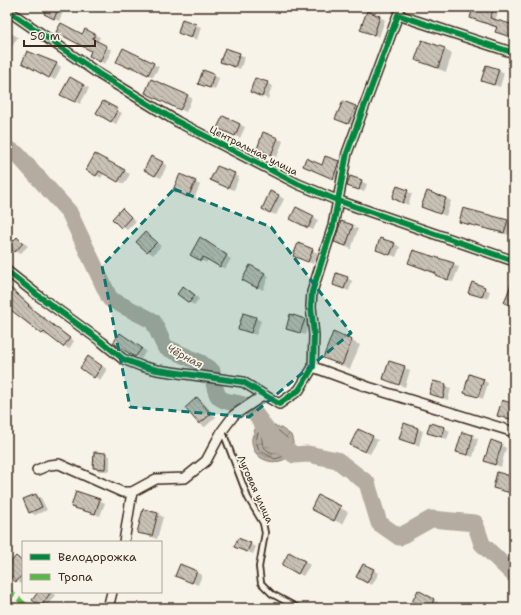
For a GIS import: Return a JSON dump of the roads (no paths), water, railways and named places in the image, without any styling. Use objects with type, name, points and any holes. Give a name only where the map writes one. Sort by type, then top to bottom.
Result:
[{"type":"street","name":"Центральная улица","points":[[7,10],[99,74],[178,122],[298,184],[339,201],[514,261]]},
{"type":"street","points":[[7,271],[123,359],[140,366],[242,382],[279,404],[299,390],[313,367],[314,335],[311,306],[312,292],[339,201],[341,178],[347,153],[400,11],[514,53]]},
{"type":"street","points":[[313,367],[368,387],[514,432]]},
{"type":"street","points":[[37,470],[49,465],[59,464],[122,492],[132,492],[156,479],[185,478],[206,461],[222,430],[234,415],[264,395]]},
{"type":"street","points":[[124,541],[132,492]]},
{"type":"street","points":[[108,608],[112,593]]},
{"type":"lane","name":"Луговая улица","points":[[222,430],[248,498],[263,523],[265,534],[259,567],[261,583],[272,594],[298,608]]},
{"type":"water","points":[[267,423],[281,428],[291,435],[293,446],[291,454],[285,459],[277,462],[268,461],[260,457],[254,451],[252,437],[255,429]]},
{"type":"waterway","name":"Чёрная","points":[[7,148],[17,154],[69,212],[110,299],[153,321],[165,347],[201,363],[212,371],[218,396],[226,401],[250,407],[273,438],[294,455],[308,454],[337,460],[367,483],[379,523],[399,537],[431,519],[475,523],[482,544],[514,575]]}]
